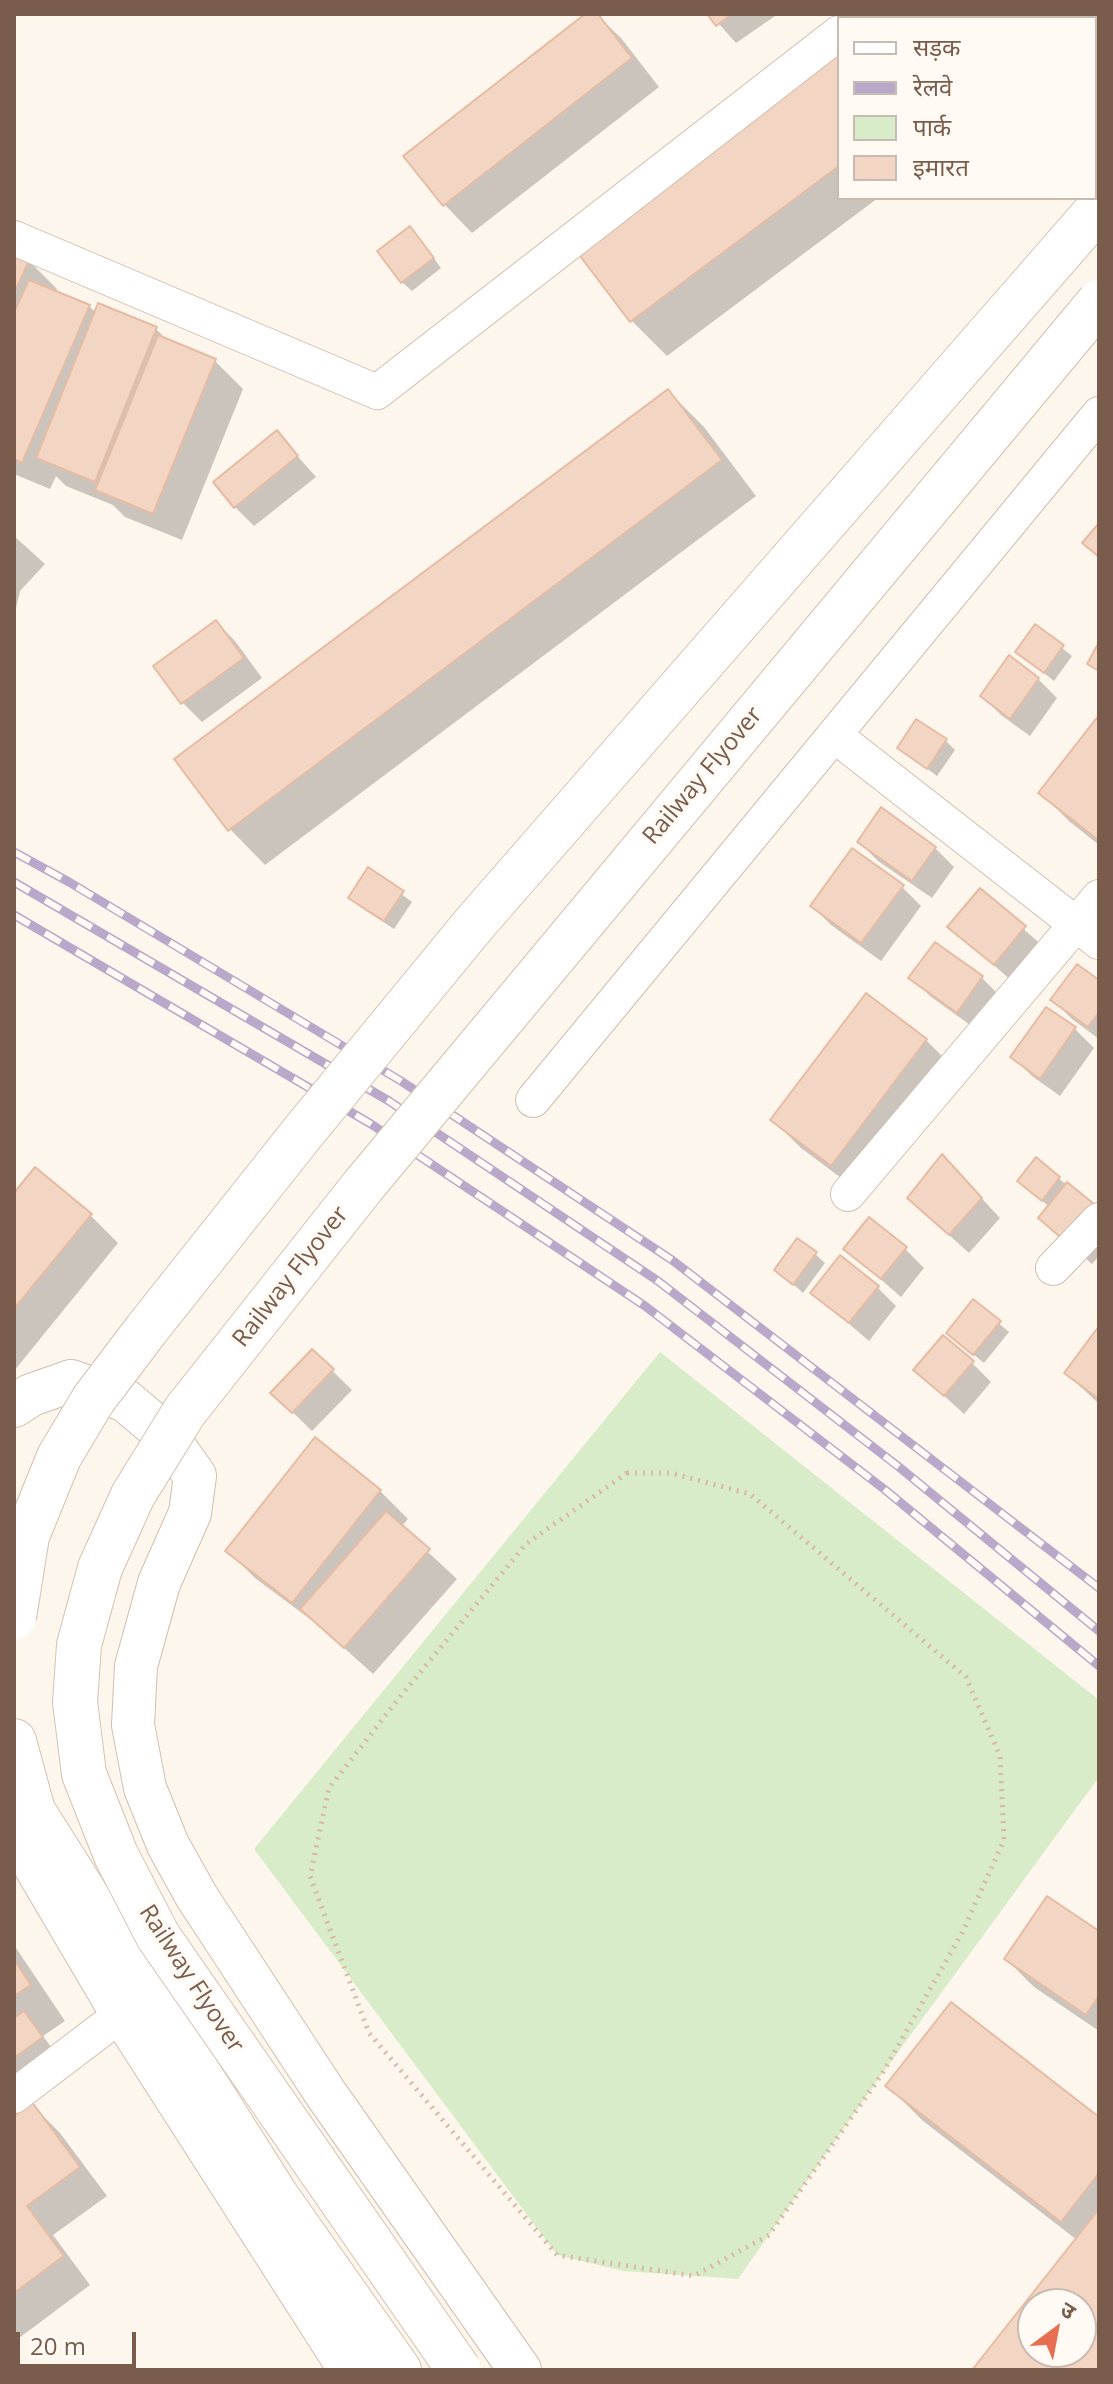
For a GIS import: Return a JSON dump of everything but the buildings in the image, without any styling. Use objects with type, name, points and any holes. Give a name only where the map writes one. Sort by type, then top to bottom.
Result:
[{"type":"main road","points":[[14,1617],[27,1536],[59,1457],[93,1400],[146,1330],[475,923],[1099,208]]},
{"type":"main road","name":"Railway Flyover","points":[[459,2370],[158,1936],[116,1855],[84,1774],[75,1702],[79,1645],[100,1568],[133,1495],[185,1411],[363,1186],[1099,302]]},
{"type":"main road","name":"Railway Flyover","points":[[14,1741],[33,1811],[277,2197],[399,2370]]},
{"type":"street","points":[[14,238],[377,392],[837,35]]},
{"type":"street","points":[[533,1100],[1099,414]]},
{"type":"street","points":[[834,735],[1088,934]]},
{"type":"street","points":[[848,1194],[1088,934],[1099,897]]},
{"type":"street","points":[[1053,1268],[1099,1220]]},
{"type":"street","points":[[14,1406],[31,1395],[71,1381],[126,1401],[166,1435],[195,1476],[190,1513],[159,1583],[136,1666],[133,1725],[145,1788],[168,1845],[197,1897],[326,2094],[520,2370]]},
{"type":"street","points":[[14,1823],[26,1851],[122,2014],[350,2370]]},
{"type":"street","points":[[14,2096],[122,2014]]},
{"type":"path","points":[[627,1473],[671,1473],[750,1494],[966,1677],[1000,1756],[1004,1840],[962,1933],[882,2074],[769,2235],[694,2276],[557,2255],[369,2033],[310,1876],[329,1788],[399,1698],[526,1544],[627,1473]]},
{"type":"green space","points":[[660,1352],[1099,1700],[1099,1777],[882,2074],[738,2279],[623,2271],[557,2255],[254,1849]]},
{"type":"railway","points":[[14,852],[401,1081],[672,1260],[1099,1588]]},
{"type":"railway","points":[[14,882],[389,1101],[658,1281],[899,1467],[1099,1631]]},
{"type":"railway","points":[[14,915],[371,1124],[645,1306],[884,1489],[1099,1666]]}]
